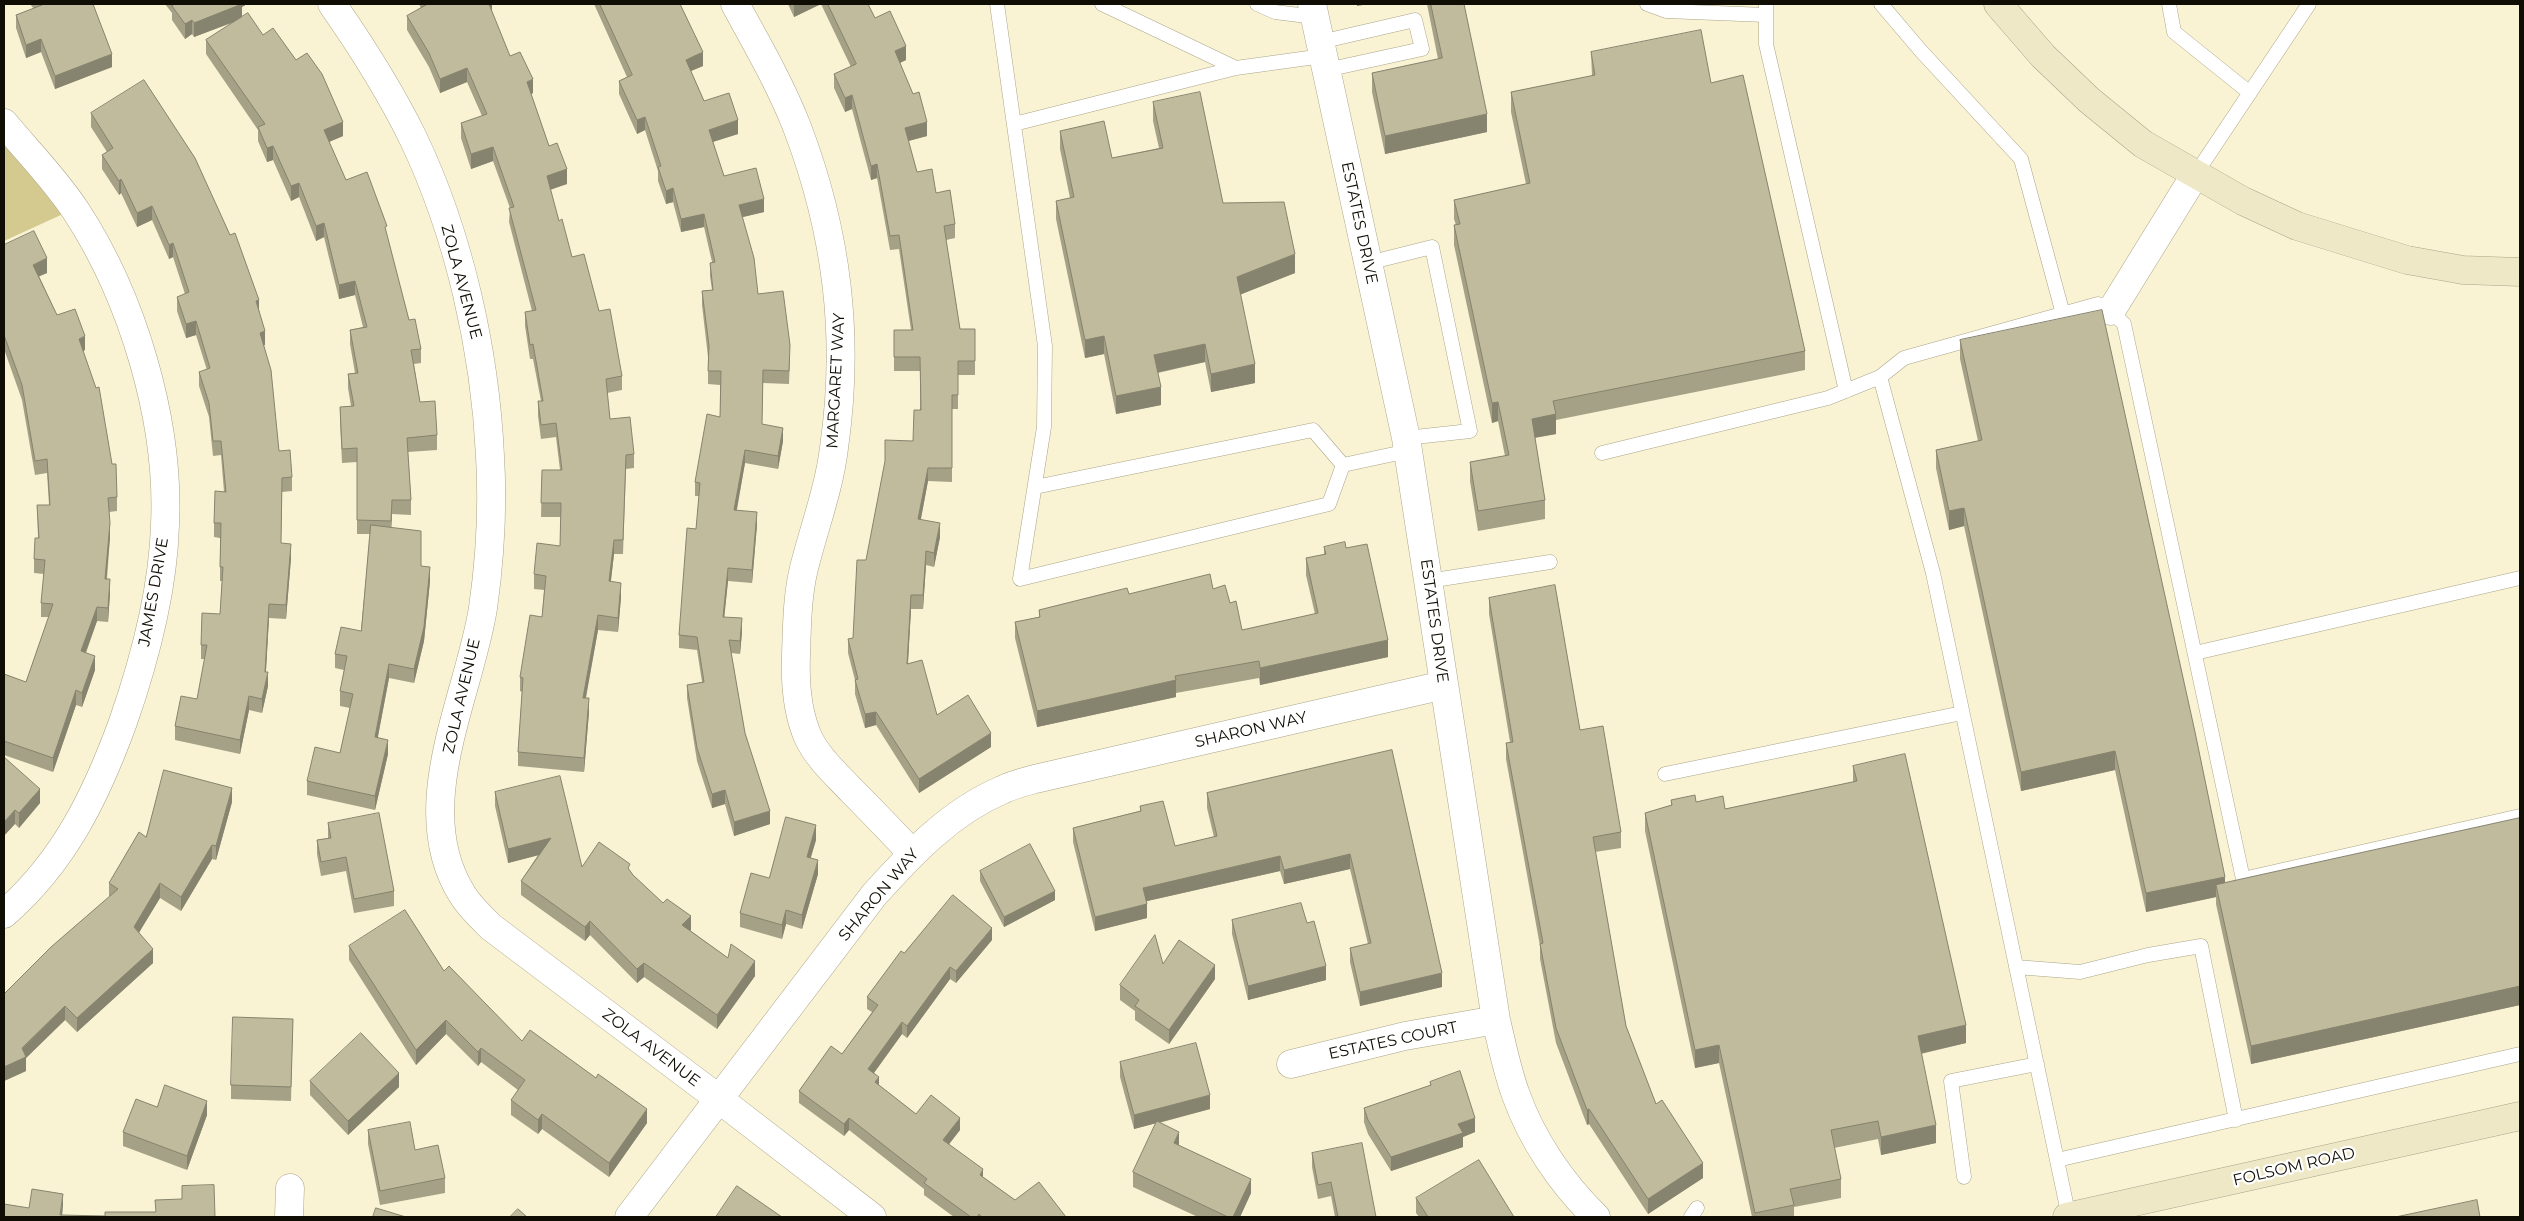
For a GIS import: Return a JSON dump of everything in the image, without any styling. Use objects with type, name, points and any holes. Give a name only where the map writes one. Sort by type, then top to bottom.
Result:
[{"type":"main road","points":[[1998,4],[2043,56],[2089,100],[2143,144],[2195,175],[2296,226],[2407,260],[2463,270],[2520,272]]},
{"type":"main road","name":"FOLSOM ROAD","points":[[2068,1217],[2520,1116]]},
{"type":"street","name":"ZOLA AVENUE","points":[[332,4],[372,62],[413,140],[445,220],[471,308],[485,384],[490,458],[490,532],[482,609],[442,780],[439,824],[446,860],[462,894],[490,927],[719,1098],[872,1217]]},
{"type":"street","name":"MARGARET WAY","points":[[735,4],[769,67],[805,150],[833,250],[840,308],[840,374],[834,448],[824,499],[803,570],[798,601],[795,670],[799,704],[808,737],[830,768],[912,852]]},
{"type":"street","name":"ESTATES DRIVE","points":[[1319,38],[1407,445],[1496,1020],[1516,1096],[1534,1132],[1554,1168],[1582,1204],[1596,1217]]},
{"type":"street","name":"JAMES DRIVE","points":[[4,123],[45,168],[77,212],[102,255],[125,309],[143,360],[156,414],[164,470],[165,525],[160,581],[149,636],[132,698],[111,755],[87,807],[60,855],[26,895],[4,914]]},
{"type":"street","points":[[2111,311],[2195,175]]},
{"type":"street","name":"SHARON WAY","points":[[629,1217],[874,895],[912,852],[953,818],[1001,790],[1035,779],[1444,686]]},
{"type":"street","name":"ESTATES COURT","points":[[1291,1064],[1405,1036],[1496,1020]]},
{"type":"street","points":[[289,1217],[290,1188]]},
{"type":"lane","points":[[997,4],[1045,346],[1044,427],[1020,579],[1329,504],[1342,465]]},
{"type":"lane","points":[[1102,4],[1236,68]]},
{"type":"lane","points":[[1014,124],[1236,68],[1319,38],[1415,20],[1422,48],[1319,38],[1275,12],[1257,4]]},
{"type":"lane","points":[[1648,4],[1666,11],[1766,10],[1766,44],[1846,391]]},
{"type":"lane","points":[[1881,4],[1921,51],[2021,158],[2063,314]]},
{"type":"lane","points":[[2169,4],[2174,32],[2250,93]]},
{"type":"lane","points":[[2195,175],[2309,4]]},
{"type":"lane","points":[[1342,465],[1407,445],[1470,431],[1432,247],[1368,263]]},
{"type":"lane","points":[[1602,453],[1828,398],[1880,377],[1904,358],[2098,304],[2111,311],[2124,324],[2243,879],[2520,816]]},
{"type":"lane","points":[[1880,377],[1932,573],[2068,1217]]},
{"type":"lane","points":[[1034,487],[1313,430],[1342,465]]},
{"type":"lane","points":[[1428,581],[1550,562]]},
{"type":"lane","points":[[2195,654],[2520,578]]},
{"type":"lane","points":[[1665,774],[1962,713]]},
{"type":"lane","points":[[2016,967],[2080,972],[2148,955],[2201,946],[2236,1120]]},
{"type":"lane","points":[[2057,1160],[2520,1054]]},
{"type":"lane","points":[[1964,1177],[1951,1081],[2037,1064]]},
{"type":"shaded area","points":[[4,116],[74,209],[4,241]]},
{"type":"building","points":[[41,4],[93,4],[112,54],[55,76],[41,39],[26,45],[16,15]]},
{"type":"building","points":[[175,4],[242,4],[194,23],[192,20],[185,24],[172,6]]},
{"type":"building","points":[[428,4],[489,4],[510,56],[520,52],[533,79],[527,82],[549,146],[557,143],[567,169],[547,176],[559,221],[562,219],[572,257],[584,254],[599,311],[610,309],[622,376],[606,379],[610,419],[630,417],[634,454],[626,455],[623,540],[614,540],[609,581],[621,583],[618,618],[598,615],[583,698],[589,698],[584,758],[518,752],[523,678],[520,677],[530,615],[542,617],[546,576],[534,574],[537,543],[560,546],[561,503],[541,503],[542,470],[562,470],[556,423],[541,425],[538,401],[543,401],[533,344],[530,345],[525,312],[536,310],[509,208],[514,207],[493,147],[471,154],[461,123],[487,114],[467,68],[440,79],[429,53],[407,16]]},
{"type":"building","points":[[600,4],[680,4],[703,52],[686,60],[704,101],[729,93],[738,120],[709,130],[724,176],[756,168],[764,199],[739,205],[754,258],[758,294],[783,291],[790,345],[789,371],[763,370],[762,424],[783,428],[778,456],[745,450],[734,510],[757,512],[752,570],[728,568],[723,617],[742,618],[740,641],[729,640],[745,733],[770,811],[734,822],[725,790],[712,794],[697,748],[687,685],[704,682],[697,637],[679,635],[687,528],[696,529],[700,483],[695,482],[707,414],[720,417],[721,371],[708,371],[709,346],[702,291],[713,290],[710,263],[715,262],[704,214],[681,219],[673,188],[666,191],[658,167],[661,166],[645,117],[637,120],[619,81],[632,75]]},
{"type":"building","points":[[828,4],[868,4],[875,18],[890,11],[906,46],[895,51],[913,94],[919,92],[927,122],[905,128],[917,172],[932,169],[936,193],[950,190],[955,224],[944,226],[960,329],[975,329],[975,361],[958,361],[958,395],[952,395],[952,468],[928,468],[918,519],[940,523],[934,553],[926,551],[923,595],[911,595],[907,664],[922,660],[937,715],[968,695],[991,733],[919,779],[876,712],[865,714],[855,680],[858,679],[848,639],[853,638],[857,560],[866,560],[885,461],[885,440],[913,441],[914,410],[921,410],[920,357],[894,357],[894,330],[913,330],[899,235],[890,236],[877,164],[871,166],[852,95],[845,98],[834,74],[856,64]]},
{"type":"building","points":[[1431,4],[1464,4],[1487,114],[1385,136],[1372,73],[1442,58]]},
{"type":"building","points":[[248,13],[263,35],[273,28],[296,60],[307,53],[322,74],[343,122],[324,130],[346,180],[367,172],[387,226],[385,227],[409,320],[415,319],[421,349],[411,350],[420,402],[435,401],[437,435],[407,438],[411,500],[392,500],[391,521],[357,520],[357,448],[342,449],[340,407],[354,406],[348,374],[358,373],[350,330],[367,327],[355,281],[339,285],[324,223],[316,226],[299,183],[291,186],[273,146],[267,148],[258,127],[265,124],[206,40]]},
{"type":"building","points":[[1701,30],[1711,83],[1743,75],[1805,351],[1553,401],[1556,414],[1532,419],[1545,500],[1478,511],[1470,462],[1509,455],[1498,402],[1492,403],[1454,225],[1460,224],[1454,200],[1530,183],[1511,92],[1595,75],[1591,52]]},
{"type":"building","points":[[144,80],[195,158],[230,235],[235,233],[259,300],[256,301],[265,331],[260,333],[271,370],[279,451],[290,450],[292,477],[282,478],[281,543],[291,544],[286,605],[269,604],[265,672],[268,672],[262,699],[249,696],[240,740],[175,726],[181,696],[197,699],[207,645],[201,645],[202,613],[220,614],[223,567],[220,567],[221,523],[214,523],[215,491],[226,492],[221,441],[213,441],[209,403],[199,372],[210,368],[196,321],[186,324],[177,297],[189,292],[173,243],[169,245],[152,206],[137,213],[121,179],[119,181],[102,155],[113,148],[91,113]]},
{"type":"building","points":[[1200,92],[1223,203],[1284,202],[1295,254],[1237,277],[1255,364],[1211,374],[1205,344],[1154,355],[1161,387],[1116,396],[1104,336],[1085,340],[1056,201],[1074,197],[1060,131],[1104,121],[1112,158],[1163,148],[1153,102]]},
{"type":"building","points":[[34,231],[47,258],[33,265],[57,315],[75,309],[85,336],[79,339],[96,388],[99,387],[112,464],[116,464],[117,497],[108,498],[110,523],[105,579],[110,579],[108,608],[97,607],[81,651],[95,656],[82,693],[76,690],[53,758],[4,741],[4,674],[26,682],[53,604],[41,603],[45,560],[34,559],[35,538],[39,538],[37,505],[50,505],[47,459],[35,461],[22,385],[4,335],[4,245]]},
{"type":"building","points":[[2102,310],[2225,877],[2146,893],[2115,751],[2021,772],[1964,508],[1949,511],[1936,450],[1982,440],[1960,340]]},
{"type":"building","points":[[371,525],[421,531],[421,566],[430,567],[424,627],[414,669],[389,664],[375,737],[388,740],[375,796],[307,781],[315,747],[340,753],[353,694],[340,691],[347,656],[335,654],[341,627],[361,631]]},
{"type":"building","points":[[1345,542],[1346,548],[1367,544],[1388,640],[1260,668],[1259,661],[1175,676],[1176,680],[1037,711],[1015,622],[1040,617],[1039,610],[1127,588],[1129,594],[1210,574],[1213,589],[1225,585],[1230,603],[1236,601],[1242,630],[1318,613],[1306,558],[1326,554],[1324,547]]},
{"type":"building","points":[[1555,585],[1580,730],[1603,726],[1621,832],[1593,837],[1626,1026],[1656,1104],[1662,1100],[1703,1163],[1648,1199],[1589,1109],[1587,1110],[1556,1028],[1540,944],[1543,943],[1506,743],[1513,742],[1489,598]]},
{"type":"building","points":[[1392,750],[1442,973],[1360,992],[1350,948],[1371,943],[1350,854],[1284,870],[1280,856],[1143,888],[1147,904],[1095,917],[1073,828],[1141,811],[1140,806],[1163,801],[1175,846],[1217,836],[1207,793]]},
{"type":"building","points":[[1905,754],[1966,1025],[1918,1036],[1936,1125],[1881,1137],[1878,1121],[1831,1130],[1841,1179],[1790,1189],[1794,1205],[1755,1213],[1719,1045],[1695,1050],[1645,813],[1672,805],[1671,800],[1695,795],[1696,802],[1723,796],[1725,809],[1857,781],[1853,766]]},
{"type":"building","points":[[4,757],[40,789],[19,813],[15,810],[4,822]]},
{"type":"building","points":[[164,770],[232,788],[216,846],[212,845],[181,897],[160,883],[134,927],[153,949],[77,1018],[65,1006],[22,1048],[26,1057],[4,1067],[4,994],[51,947],[118,889],[109,883],[139,832],[146,837]]},
{"type":"building","points":[[560,776],[582,867],[599,842],[630,864],[628,868],[633,875],[663,903],[667,899],[691,916],[682,925],[728,958],[731,944],[755,961],[717,1015],[644,963],[637,969],[590,921],[585,927],[521,881],[551,838],[508,849],[495,792]]},
{"type":"building","points":[[379,813],[394,891],[354,899],[346,857],[321,862],[317,840],[331,838],[328,823]]},
{"type":"building","points":[[786,817],[816,825],[807,857],[818,860],[802,915],[786,910],[782,925],[740,913],[751,873],[769,878]]},
{"type":"building","points":[[2520,818],[2520,986],[2251,1046],[2216,885]]},
{"type":"building","points":[[1030,844],[1055,891],[1004,917],[980,871]]},
{"type":"building","points":[[953,895],[992,928],[956,971],[950,967],[907,1026],[902,1022],[868,1069],[879,1077],[875,1082],[916,1114],[931,1095],[960,1118],[943,1140],[983,1169],[980,1175],[1015,1200],[1039,1182],[1066,1217],[982,1217],[979,1214],[977,1217],[971,1217],[924,1183],[927,1179],[849,1118],[844,1124],[799,1091],[831,1046],[842,1054],[878,1005],[867,997],[901,951],[904,953]]},
{"type":"building","points":[[1301,903],[1307,923],[1314,921],[1326,966],[1248,986],[1232,920]]},
{"type":"building","points":[[405,910],[444,971],[449,966],[522,1041],[530,1030],[596,1078],[598,1074],[647,1109],[609,1163],[542,1114],[538,1120],[511,1100],[525,1080],[481,1048],[478,1052],[446,1020],[416,1050],[349,946]]},
{"type":"building","points":[[1155,935],[1163,964],[1179,940],[1215,965],[1169,1030],[1135,1006],[1139,1000],[1120,985]]},
{"type":"building","points":[[233,1017],[293,1019],[291,1087],[231,1085]]},
{"type":"building","points":[[361,1033],[399,1073],[348,1121],[310,1081]]},
{"type":"building","points":[[1196,1043],[1210,1095],[1134,1115],[1120,1062]]},
{"type":"building","points":[[1460,1071],[1475,1118],[1458,1124],[1463,1133],[1391,1157],[1368,1120],[1364,1108],[1431,1085],[1430,1082]]},
{"type":"building","points":[[165,1085],[207,1101],[187,1156],[123,1132],[136,1099],[157,1107]]},
{"type":"building","points":[[1157,1121],[1179,1132],[1174,1143],[1251,1179],[1233,1217],[1228,1217],[1133,1172]]},
{"type":"building","points":[[410,1122],[415,1150],[438,1145],[445,1178],[380,1191],[368,1130]]},
{"type":"building","points":[[1362,1143],[1376,1217],[1338,1217],[1331,1182],[1318,1185],[1312,1153]]},
{"type":"building","points":[[1479,1160],[1514,1217],[1428,1217],[1416,1198]]},
{"type":"building","points":[[214,1185],[215,1217],[4,1217],[4,1204],[29,1208],[32,1189],[63,1194],[60,1215],[105,1216],[105,1212],[156,1212],[155,1200],[182,1199],[182,1186]]},
{"type":"building","points":[[737,1186],[779,1215],[782,1217],[716,1217]]},
{"type":"building","points":[[2477,1200],[2480,1217],[2396,1217]]},
{"type":"building","points":[[376,1208],[406,1217],[373,1217]]},
{"type":"building","points":[[518,1209],[527,1217],[510,1217]]}]
